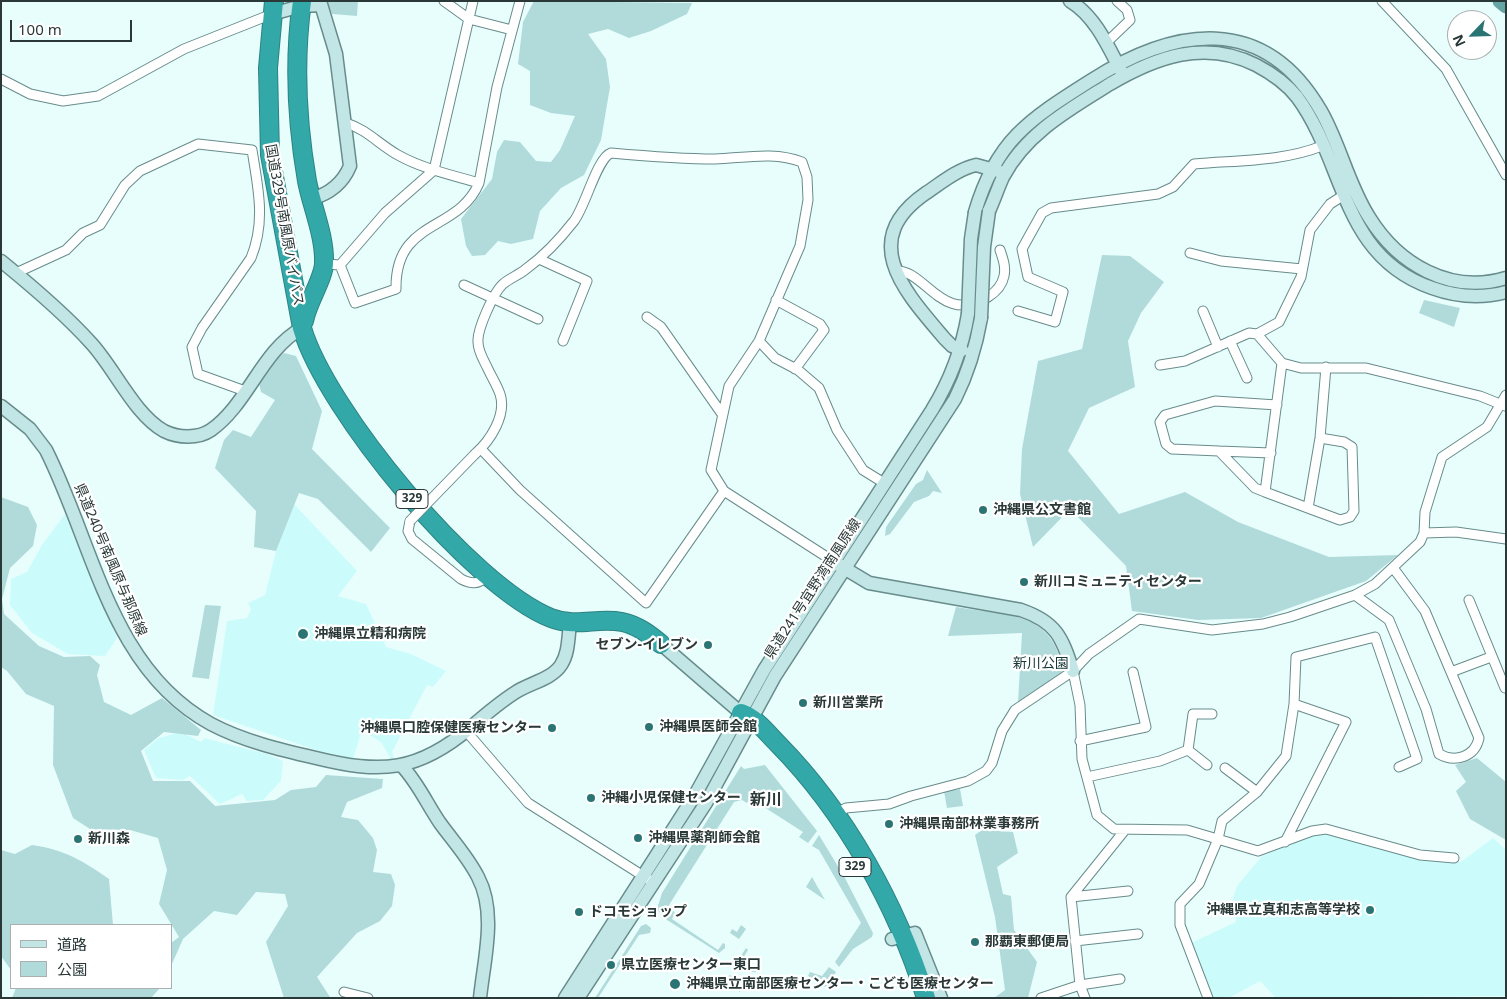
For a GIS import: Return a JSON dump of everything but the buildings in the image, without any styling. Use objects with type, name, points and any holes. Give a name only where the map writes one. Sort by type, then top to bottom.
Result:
[{"type":"highway","points":[[302,4],[298,83],[302,146],[311,200],[332,265]]},
{"type":"highway","name":"国道329号南風原バイパス","points":[[273,8],[267,94],[270,155],[302,328],[327,380],[376,454],[438,528],[487,576],[538,612],[570,624],[605,620],[624,622],[642,629],[661,644]]},
{"type":"highway","name":"国道329号南風原バイパス","points":[[302,328],[307,306],[332,265]]},
{"type":"highway","name":"329","points":[[747,719],[796,764],[835,814],[874,877],[897,937],[926,998]]},
{"type":"highway","name":"329","points":[[747,719],[835,833],[897,937],[915,998]]},
{"type":"main road","points":[[1070,1],[1086,15],[1106,43],[1124,76]]},
{"type":"main road","points":[[273,8],[320,3],[336,54],[350,166],[346,176],[339,185],[311,200]]},
{"type":"main road","name":"県道241号宜野湾南風原線","points":[[565,998],[700,786],[747,719],[955,400],[968,372],[977,343],[971,239],[976,212],[991,168],[1013,138],[1033,118],[1118,64],[1163,44],[1188,39],[1211,38],[1231,40],[1270,56],[1291,72],[1320,110],[1368,216],[1392,248],[1437,277],[1457,282],[1476,283],[1506,278]]},
{"type":"main road","name":"県道241号宜野湾南風原線","points":[[578,998],[723,774],[747,719],[764,670],[948,383],[974,316],[989,212],[1006,173],[1017,156],[1035,135],[1052,122],[1124,76],[1152,62],[1177,54],[1216,52],[1241,58],[1281,80],[1297,98],[1322,146],[1356,222],[1369,243],[1385,260],[1404,275],[1424,286],[1462,296],[1483,296],[1506,292]]},
{"type":"main road","points":[[962,350],[952,346],[906,290],[891,260],[890,241],[904,213],[921,197],[969,167],[981,165],[1006,173]]},
{"type":"main road","points":[[1,261],[59,310],[93,345],[142,412],[165,431],[178,436],[190,436],[210,431],[226,417],[286,339],[302,328]]},
{"type":"main road","name":"県道240号南風原与那原線","points":[[1,406],[25,425],[46,450],[127,641],[155,680],[173,698],[212,725],[256,742],[357,767],[385,768],[402,766],[440,749],[466,731],[495,706],[559,668],[565,657],[570,624]]},
{"type":"main road","points":[[833,561],[869,583],[1021,610],[1039,616],[1060,636],[1073,671]]},
{"type":"main road","points":[[661,644],[747,719]]},
{"type":"main road","points":[[402,766],[411,776],[436,817],[474,870],[485,892],[488,920],[480,998]]},
{"type":"main road","points":[[897,937],[913,932],[917,936],[941,998]]},
{"type":"street","points":[[444,1],[469,19],[512,30]]},
{"type":"street","points":[[473,1],[434,170],[385,213],[332,265],[355,303],[396,289],[396,275],[401,256],[411,241],[465,205],[475,194],[479,183],[497,87],[520,1]]},
{"type":"street","points":[[1106,43],[1130,20],[1127,10],[1117,1]]},
{"type":"street","points":[[1382,1],[1446,69],[1506,175]]},
{"type":"street","points":[[1,79],[30,94],[63,101],[98,96],[184,49],[273,8]]},
{"type":"street","points":[[346,123],[358,126],[398,155],[434,170],[479,183]]},
{"type":"street","points":[[16,273],[66,250],[83,233],[100,225],[125,186],[140,171],[198,144],[252,150],[261,196],[255,246],[251,258],[202,328],[192,347],[198,374],[245,391]]},
{"type":"street","points":[[1018,311],[1055,322],[1063,292],[1028,278],[1022,249],[1042,212],[1051,208],[1158,194],[1173,187],[1194,164],[1275,159],[1305,153],[1322,146]]},
{"type":"street","points":[[487,576],[476,583],[469,583],[461,579],[412,539],[408,531],[410,522],[478,452],[500,420],[502,405],[500,395],[480,352],[478,341],[492,299],[502,284],[551,249],[576,220],[589,195],[600,162],[605,155],[611,153],[652,157],[716,159],[786,156],[802,162],[807,177],[808,200],[800,246],[759,341],[729,386],[711,470],[724,491],[833,561]]},
{"type":"street","points":[[1160,365],[1185,361],[1249,333],[1257,334],[1279,322],[1302,269],[1310,230],[1330,204],[1344,195]]},
{"type":"street","points":[[895,271],[901,270],[909,274],[947,302],[971,303],[984,300],[1002,284],[1004,263],[1000,250]]},
{"type":"street","points":[[1190,253],[1221,261],[1302,269]]},
{"type":"street","points":[[539,259],[587,281],[563,341]]},
{"type":"street","points":[[464,285],[538,319]]},
{"type":"street","points":[[776,300],[820,324],[824,330],[795,369]]},
{"type":"street","points":[[1203,311],[1218,347]]},
{"type":"street","points":[[647,318],[661,327],[722,414]]},
{"type":"street","points":[[1257,334],[1282,363],[1301,368],[1366,368],[1480,396],[1503,406]]},
{"type":"street","points":[[759,341],[775,358],[795,369],[819,388],[837,430],[863,470],[884,483]]},
{"type":"street","points":[[1230,342],[1247,378]]},
{"type":"street","points":[[1266,492],[1282,363]]},
{"type":"street","points":[[1308,508],[1320,438],[1326,367]]},
{"type":"street","points":[[835,814],[846,808],[889,804],[977,777],[989,768],[1002,731],[1015,710],[1073,671],[1089,654],[1139,619],[1196,629],[1263,624],[1355,595],[1375,584],[1394,569],[1420,542],[1424,533],[1425,512],[1442,457],[1487,427],[1503,406],[1506,395]]},
{"type":"street","points":[[1271,453],[1172,449],[1166,444],[1160,422],[1165,415],[1214,401],[1277,405]]},
{"type":"street","points":[[1219,451],[1255,488],[1340,520],[1350,517],[1354,511],[1352,447],[1344,442],[1320,438]]},
{"type":"street","points":[[478,452],[646,603],[724,491]]},
{"type":"street","points":[[1424,533],[1456,532],[1506,539]]},
{"type":"street","points":[[1355,595],[1389,620],[1426,709],[1439,754],[1447,759],[1456,759],[1472,752],[1478,746],[1479,738],[1425,611],[1394,569]]},
{"type":"street","points":[[1469,600],[1505,688]]},
{"type":"street","points":[[1208,998],[1180,925],[1178,912],[1180,904],[1199,884],[1218,839],[1222,821],[1257,792],[1286,756],[1294,704],[1296,657],[1375,637],[1418,759],[1399,767]]},
{"type":"street","points":[[1451,672],[1491,656]]},
{"type":"street","points":[[1073,671],[1080,705],[1080,741],[1087,777],[1098,814],[1114,829],[1187,830],[1258,851],[1312,830],[1326,829],[1420,855],[1454,858]]},
{"type":"street","points":[[1080,741],[1146,727],[1133,672]]},
{"type":"street","points":[[1285,842],[1346,722],[1294,704]]},
{"type":"street","points":[[1188,750],[1193,714],[1212,714]]},
{"type":"street","points":[[466,731],[528,803],[654,882]]},
{"type":"street","points":[[1087,777],[1160,761],[1188,750]]},
{"type":"street","points":[[1188,750],[1207,765]]},
{"type":"street","points":[[1225,768],[1257,792]]},
{"type":"street","points":[[1085,998],[1080,984],[1071,898],[1125,830]]},
{"type":"street","points":[[1071,898],[1128,892]]},
{"type":"street","points":[[1075,941],[1138,934]]},
{"type":"street","points":[[1042,998],[1080,984],[1120,979]]},
{"type":"street","points":[[344,992],[368,998]]},
{"type":"shaded area","name":"沖縄県立精和病院","points":[[294,504],[357,571],[338,596],[366,604],[386,647],[411,654],[446,671],[433,687],[427,685],[392,752],[394,759],[391,759],[381,742],[362,730],[353,759],[316,750],[213,715],[227,621],[247,618],[251,609],[248,603],[265,595],[276,551]]},
{"type":"shaded area","points":[[65,514],[117,638],[105,656],[68,654],[32,633],[10,605],[11,579],[27,572],[42,545]]},
{"type":"shaded area","points":[[181,732],[201,742],[204,738],[267,754],[283,761],[281,781],[263,800],[247,801],[242,794],[220,804],[190,776],[183,780],[156,778],[144,750],[159,738]]},
{"type":"shaded area","name":"沖縄県立真和志高等学校","points":[[1326,834],[1423,861],[1461,862],[1493,838],[1506,850],[1506,996],[1276,998],[1260,981],[1229,998],[1213,998],[1191,943],[1236,922],[1233,898],[1237,886],[1262,856],[1314,835]]},
{"type":"green space","points":[[326,1],[358,1],[357,16],[332,14]]},
{"type":"green space","points":[[534,1],[692,3],[687,14],[651,31],[629,38],[608,29],[588,34],[606,59],[610,87],[601,140],[584,175],[561,188],[540,211],[533,239],[511,244],[498,241],[485,255],[472,256],[466,246],[461,219],[492,179],[497,152],[504,140],[520,142],[536,161],[551,162],[560,150],[575,116],[551,113],[530,105],[530,71],[518,64],[523,22]]},
{"type":"green space","points":[[1102,255],[1130,256],[1164,282],[1141,313],[1128,341],[1135,387],[1089,408],[1068,451],[1119,514],[1185,492],[1238,522],[1329,557],[1398,555],[1366,581],[1261,618],[1198,620],[1132,611],[1126,566],[1070,509],[1033,547],[1020,494],[1022,449],[1038,361],[1082,349]]},
{"type":"green space","points":[[1424,300],[1460,308],[1454,327],[1419,313]]},
{"type":"green space","points":[[284,353],[296,356],[322,411],[312,449],[390,528],[371,552],[318,499],[299,493],[276,551],[254,547],[256,511],[215,468],[224,440],[233,430],[251,437],[275,400],[261,392],[259,383],[274,361]]},
{"type":"green space","points":[[927,470],[942,493],[933,491],[929,496],[914,502],[890,534],[885,536],[886,527],[916,484],[923,480]]},
{"type":"green space","points":[[1,497],[28,507],[37,525],[33,546],[10,568],[2,599],[4,614],[39,646],[64,657],[90,656],[100,665],[97,675],[104,702],[131,715],[162,698],[201,730],[198,736],[164,732],[141,751],[153,781],[190,781],[215,806],[275,800],[291,790],[316,787],[326,775],[383,779],[382,788],[347,802],[341,817],[358,820],[373,838],[377,850],[373,872],[391,874],[395,885],[392,906],[380,921],[357,933],[317,977],[330,997],[339,998],[284,998],[266,942],[288,906],[285,894],[256,892],[237,915],[214,911],[183,939],[172,964],[172,942],[179,937],[159,904],[167,870],[158,838],[130,830],[90,829],[73,818],[53,765],[54,706],[26,694],[7,671],[1,667]]},
{"type":"green space","points":[[205,605],[221,606],[209,679],[192,677]]},
{"type":"green space","name":"新川公園","points":[[956,607],[1011,615],[1039,627],[1050,638],[1058,653],[1063,674],[1018,703],[1022,633],[948,636]]},
{"type":"green space","points":[[1477,758],[1506,782],[1506,840],[1470,819],[1456,791],[1466,782],[1455,765]]},
{"type":"green space","points":[[765,765],[817,831],[808,843],[799,837],[803,832],[750,798],[747,803],[742,800],[734,802],[669,905],[675,913],[672,919],[718,950],[723,943],[725,944],[725,948],[719,953],[664,918],[657,909],[662,893],[741,766],[744,769]]},
{"type":"green space","points":[[960,789],[963,806],[947,808],[944,791]]},
{"type":"green space","points":[[982,830],[1013,832],[1018,853],[997,867],[1003,894],[1011,896],[1014,930],[1037,962],[1028,998],[994,998],[1005,990],[995,917],[975,835]]},
{"type":"green space","points":[[819,835],[845,878],[873,933],[872,937],[853,949],[839,967],[835,962],[861,923],[819,850],[812,846]]},
{"type":"green space","points":[[32,845],[44,847],[73,857],[109,879],[113,924],[10,924],[10,969],[1,956],[1,850],[15,854]]},
{"type":"green space","points":[[812,877],[825,900],[806,887]]},
{"type":"green space","points":[[646,924],[651,928],[650,933],[639,935],[598,998],[595,998],[641,926]]},
{"type":"green space","points":[[741,925],[746,929],[739,939],[730,933],[732,929],[737,932]]},
{"type":"green space","points":[[746,948],[748,950],[742,960],[758,972],[752,972],[737,962]]},
{"type":"green space","points":[[829,967],[836,972],[827,986],[823,987],[808,976],[810,972],[822,976]]},
{"type":"green space","points":[[730,975],[743,984],[740,992],[724,981]]},
{"type":"green space","points":[[16,989],[159,989],[151,998],[12,998]]},
{"type":"waterway","points":[[1500,1],[1506,6]]},
{"type":"place","name":"沖縄県公文書館","points":[[983,510]]},
{"type":"place","name":"新川コミュニティセンター","points":[[1024,582]]},
{"type":"place","name":"沖縄県立精和病院","points":[[303,634]]},
{"type":"place","name":"セブン-イレブン","points":[[708,645]]},
{"type":"place","name":"新川営業所","points":[[803,703]]},
{"type":"place","name":"沖縄県医師会館","points":[[649,727]]},
{"type":"place","name":"沖縄県口腔保健医療センター","points":[[552,728]]},
{"type":"place","name":"沖縄小児保健センター","points":[[591,798]]},
{"type":"place","name":"沖縄県南部林業事務所","points":[[889,824]]},
{"type":"place","name":"沖縄県薬剤師会館","points":[[638,838]]},
{"type":"place","name":"新川森","points":[[78,839]]},
{"type":"place","name":"沖縄県立真和志高等学校","points":[[1370,910]]},
{"type":"place","name":"ドコモショップ","points":[[579,912]]},
{"type":"place","name":"那覇東郵便局","points":[[975,942]]},
{"type":"place","name":"県立医療センター東口","points":[[611,965]]},
{"type":"place","name":"沖縄県立南部医療センター・こども医療センター","points":[[675,984]]},
{"type":"district","name":"新川","points":[[766,800]]}]
